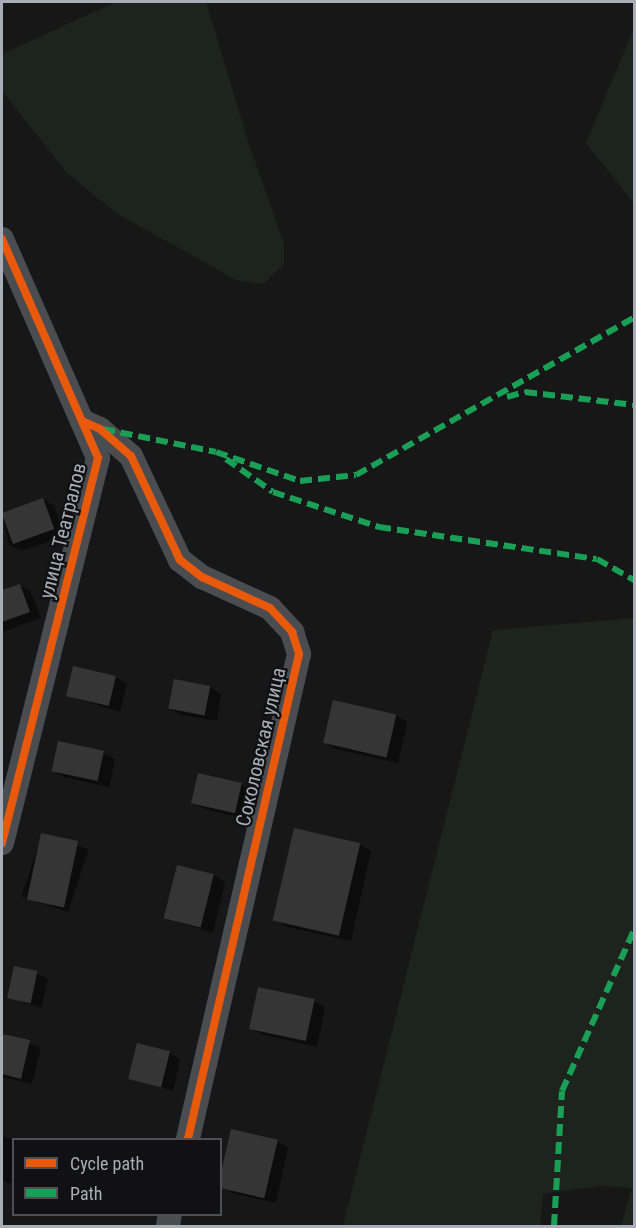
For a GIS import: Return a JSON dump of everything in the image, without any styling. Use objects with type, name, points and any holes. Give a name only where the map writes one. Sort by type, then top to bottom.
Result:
[{"type":"street","name":"улица Театралов","points":[[2,239],[98,458],[2,843]]},
{"type":"street","name":"Соколовская улица","points":[[81,421],[100,429],[130,456],[180,560],[202,577],[270,608],[292,632],[299,654],[188,1138]]},
{"type":"shaded area","points":[[116,2],[206,2],[248,141],[284,244],[284,264],[263,284],[236,280],[118,214],[67,173],[2,91],[2,54]]},
{"type":"shaded area","points":[[634,28],[634,203],[586,143]]},
{"type":"shaded area","points":[[634,618],[634,1226],[621,1226],[632,1188],[599,1186],[543,1194],[540,1226],[343,1226],[493,630]]},
{"type":"building","points":[[43,498],[54,529],[13,544],[2,513]]},
{"type":"building","points":[[20,584],[30,612],[2,622],[2,590]]},
{"type":"building","points":[[73,666],[116,676],[109,706],[66,696]]},
{"type":"building","points":[[174,679],[210,686],[205,716],[168,708]]},
{"type":"building","points":[[333,700],[396,715],[386,757],[323,743]]},
{"type":"building","points":[[58,741],[104,751],[98,781],[52,771]]},
{"type":"building","points":[[198,773],[242,783],[235,813],[191,803]]},
{"type":"building","points":[[294,828],[360,843],[339,936],[273,921]]},
{"type":"building","points":[[41,833],[78,841],[64,907],[27,900]]},
{"type":"building","points":[[177,865],[214,874],[201,928],[164,918]]},
{"type":"building","points":[[14,966],[37,971],[31,1003],[7,998]]},
{"type":"building","points":[[258,987],[315,999],[306,1041],[249,1029]]},
{"type":"building","points":[[2,1034],[30,1040],[21,1079],[2,1074]]},
{"type":"building","points":[[137,1043],[170,1051],[161,1087],[128,1079]]},
{"type":"building","points":[[231,1129],[278,1140],[264,1198],[222,1189],[222,1168]]},
{"type":"marked path","points":[[103,429],[216,452],[300,481],[356,475],[634,318]]},
{"type":"marked path","points":[[507,397],[525,392],[634,405]]},
{"type":"marked path","points":[[226,459],[273,492],[379,527],[597,559],[634,580]]},
{"type":"marked path","points":[[554,1226],[562,1091],[634,930]]},
{"type":"cycle path","points":[[2,239],[98,458],[2,843]]},
{"type":"cycle path","points":[[82,421],[100,429],[131,456],[180,560],[202,577],[270,608],[292,632],[299,654],[188,1138]]}]
